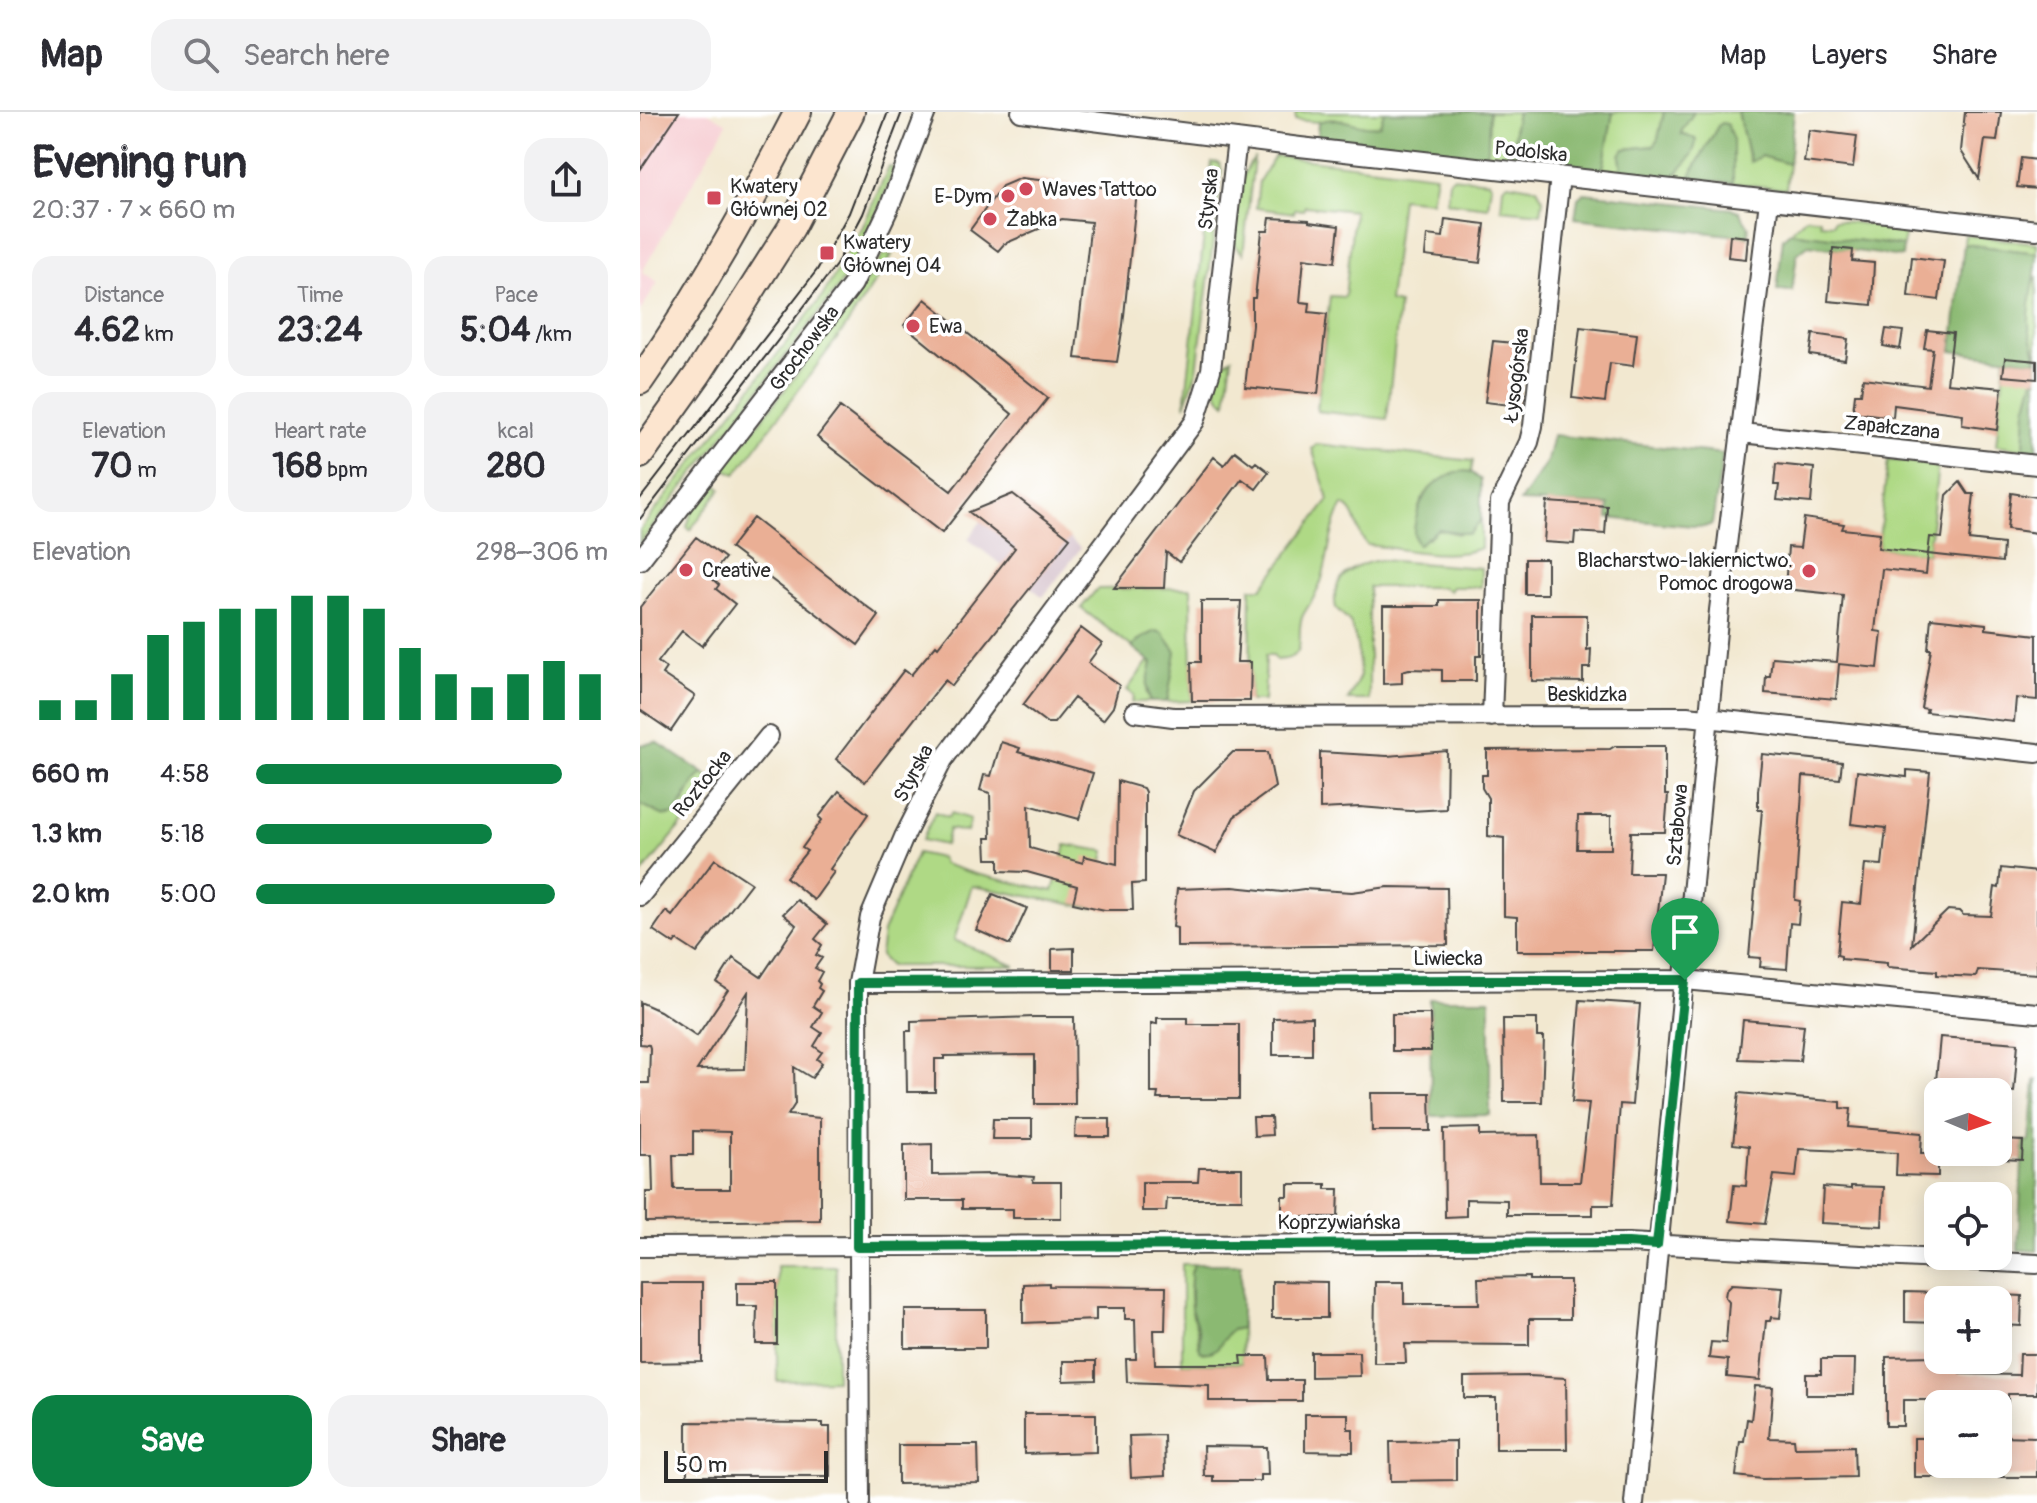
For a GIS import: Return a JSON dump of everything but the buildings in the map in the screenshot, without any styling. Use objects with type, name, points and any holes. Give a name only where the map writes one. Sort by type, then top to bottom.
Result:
[{"type":"main road","points":[[640,381],[749,208],[798,112]]},
{"type":"main road","points":[[640,455],[698,374],[791,228],[851,112]]},
{"type":"street","name":"Grochowska","points":[[640,560],[853,284],[889,208],[926,112]]},
{"type":"street","name":"Podolska","points":[[1021,112],[2037,230]]},
{"type":"street","name":"Styrska","points":[[860,1503],[858,983],[870,917],[904,837],[943,760],[1195,421],[1211,370],[1237,139]]},
{"type":"street","name":"Łysogórska","points":[[1492,717],[1500,502],[1529,442],[1533,426],[1560,176]]},
{"type":"street","name":"Sztabowa","points":[[1634,1503],[1724,565],[1769,201]]},
{"type":"street","name":"Zapałczana","points":[[1742,433],[2037,465]]},
{"type":"street","name":"Beskidzka","points":[[1135,712],[1173,717],[1709,717],[2037,753]]},
{"type":"street","name":"Roztocka","points":[[640,896],[769,736]]},
{"type":"street","name":"Liwiecka","points":[[858,983],[1685,980],[2037,1013]]},
{"type":"street","name":"Koprzywiańska","points":[[640,1247],[1612,1243],[2037,1264]]},
{"type":"shaded area","points":[[640,112],[708,112],[727,123],[642,272],[658,282],[640,312]]},
{"type":"shaded area","points":[[1013,494],[1081,548],[1043,597],[968,539],[997,500]]},
{"type":"green space","points":[[1296,112],[1384,112],[1380,126],[1370,128],[1334,118],[1318,122],[1295,120]]},
{"type":"green space","points":[[1384,112],[1489,112],[1485,156],[1317,138],[1318,122],[1334,120],[1365,126],[1380,125]]},
{"type":"green space","points":[[1489,112],[1517,112],[1515,160],[1485,156]]},
{"type":"green space","points":[[1517,112],[1613,112],[1603,169],[1515,160]]},
{"type":"green space","points":[[1613,112],[1664,112],[1654,146],[1624,149],[1620,155],[1622,171],[1603,169]]},
{"type":"green space","points":[[1664,112],[1694,112],[1681,132],[1696,139],[1685,164],[1674,177],[1622,171],[1620,155],[1624,149],[1654,146]]},
{"type":"green space","points":[[1694,112],[1738,112],[1749,161],[1761,156],[1789,164],[1786,189],[1733,183],[1733,140],[1718,126],[1689,178],[1674,177],[1693,151],[1681,131]]},
{"type":"green space","points":[[1738,112],[1794,112],[1789,164],[1761,156],[1750,162]]},
{"type":"green space","points":[[1727,124],[1733,140],[1733,183],[1689,178],[1718,126]]},
{"type":"green space","points":[[1275,156],[1436,175],[1431,201],[1401,198],[1389,302],[1399,304],[1387,419],[1317,411],[1330,296],[1345,297],[1354,211],[1305,206],[1303,210],[1295,209],[1294,213],[1256,208],[1259,181]]},
{"type":"green space","points":[[1254,159],[1243,254],[1234,244],[1238,199],[1243,177]]},
{"type":"green space","points":[[1212,162],[1219,163],[1222,170],[1197,370],[1185,406]]},
{"type":"green space","points":[[889,166],[894,168],[876,214],[838,288],[640,543],[640,530],[822,297],[863,226]]},
{"type":"green space","points":[[1452,177],[1489,181],[1488,207],[1447,202]]},
{"type":"green space","points":[[1508,183],[1537,188],[1543,199],[1541,213],[1501,209],[1503,187]]},
{"type":"green space","points":[[1584,193],[1733,209],[1739,211],[1749,227],[1748,237],[1575,218],[1578,198]]},
{"type":"green space","points":[[1806,217],[1820,219],[1820,223],[1833,224],[1834,220],[1906,229],[1903,246],[1790,232]]},
{"type":"green space","points":[[1790,232],[1903,246],[1902,257],[1808,245],[1797,254],[1792,291],[1777,290],[1783,238]]},
{"type":"green space","points":[[1965,235],[2037,243],[2037,253],[1964,244]]},
{"type":"green space","points":[[1964,244],[2037,253],[2029,314],[2036,361],[1952,351]]},
{"type":"green space","points":[[884,254],[892,255],[847,325],[736,474],[725,469],[841,318]]},
{"type":"green space","points":[[2037,276],[2037,379],[2034,379],[2026,409],[2024,449],[1996,445],[2005,358],[2036,361],[2028,316],[2030,295]]},
{"type":"green space","points":[[1232,358],[1226,403],[1217,391],[1217,376],[1219,366]]},
{"type":"green space","points":[[2034,379],[2037,379],[2037,450],[2024,449],[2026,409]]},
{"type":"green space","points":[[1553,435],[1723,454],[1712,524],[1704,527],[1608,518],[1609,505],[1520,502],[1547,461]]},
{"type":"green space","points":[[1316,444],[1473,461],[1471,472],[1452,475],[1425,494],[1414,532],[1428,538],[1438,529],[1458,534],[1481,520],[1481,548],[1439,554],[1367,545],[1352,512],[1343,505],[1335,523],[1319,587],[1300,623],[1298,650],[1294,655],[1276,660],[1273,655],[1266,655],[1264,701],[1250,701],[1251,588],[1262,588],[1329,500],[1312,449]]},
{"type":"green space","points":[[1888,460],[1938,465],[1928,554],[1878,548]]},
{"type":"green space","points":[[1463,471],[1471,472],[1481,480],[1481,520],[1469,534],[1438,529],[1418,545],[1415,526],[1418,509],[1426,494],[1438,482]]},
{"type":"green space","points":[[714,482],[721,489],[690,530],[687,527],[693,507]]},
{"type":"green space","points":[[1380,560],[1481,568],[1481,587],[1452,587],[1449,591],[1442,587],[1369,587],[1369,700],[1348,700],[1360,676],[1357,644],[1350,622],[1336,608],[1336,588],[1353,569]]},
{"type":"green space","points":[[1191,588],[1192,701],[1167,702],[1175,653],[1172,646],[1153,632],[1132,647],[1081,608],[1097,589]]},
{"type":"green space","points":[[1156,631],[1163,633],[1176,652],[1167,702],[1150,702],[1147,685],[1152,663],[1132,647]]},
{"type":"green space","points":[[1149,660],[1152,665],[1147,693],[1150,702],[1132,702],[1134,695],[1127,690]]},
{"type":"green space","points":[[657,742],[703,773],[694,782],[676,814],[664,816],[640,804],[640,745]]},
{"type":"green space","points":[[703,773],[716,783],[640,876],[640,804],[670,816],[684,803],[694,782]]},
{"type":"green space","points":[[935,812],[970,819],[967,832],[949,829],[945,845],[922,840]]},
{"type":"green space","points":[[1066,845],[1105,851],[1093,908],[972,886],[954,940],[1015,966],[890,966],[880,956],[883,932],[917,853],[941,858],[943,864],[975,874],[1053,891]]},
{"type":"green space","points":[[1430,999],[1490,999],[1490,1115],[1431,1116]]},
{"type":"green space","points":[[2035,1080],[2037,1251],[2018,1250],[2023,1141],[2030,1141]]},
{"type":"green space","points":[[1182,1264],[1194,1264],[1190,1300],[1198,1345],[1203,1353],[1212,1351],[1231,1330],[1241,1328],[1242,1363],[1182,1364]]},
{"type":"green space","points":[[1194,1264],[1241,1264],[1241,1328],[1231,1330],[1211,1352],[1200,1351],[1199,1332],[1191,1309]]},
{"type":"green space","points":[[777,1266],[836,1266],[836,1380],[777,1381]]},
{"type":"tram line","points":[[640,499],[817,270],[849,213],[888,112]]},
{"type":"tram line","points":[[640,519],[836,265],[863,214],[902,112]]},
{"type":"place","name":"Waves Tattoo","points":[[1026,189]]},
{"type":"place","name":"E-Dym","points":[[1008,196]]},
{"type":"place","name":"Kwatery Głównej 02","points":[[714,198]]},
{"type":"place","name":"Żabka","points":[[990,219]]},
{"type":"place","name":"Kwatery Głównej 04","points":[[827,253]]},
{"type":"place","name":"Ewa","points":[[913,326]]},
{"type":"place","name":"Creative","points":[[686,570]]},
{"type":"place","name":"Blacharstwo-lakiernictwo. Pomoc drogowa","points":[[1809,571]]},
{"type":"route","points":[[1685,980],[1657,1245],[857,1247],[858,983],[1685,980]]}]
